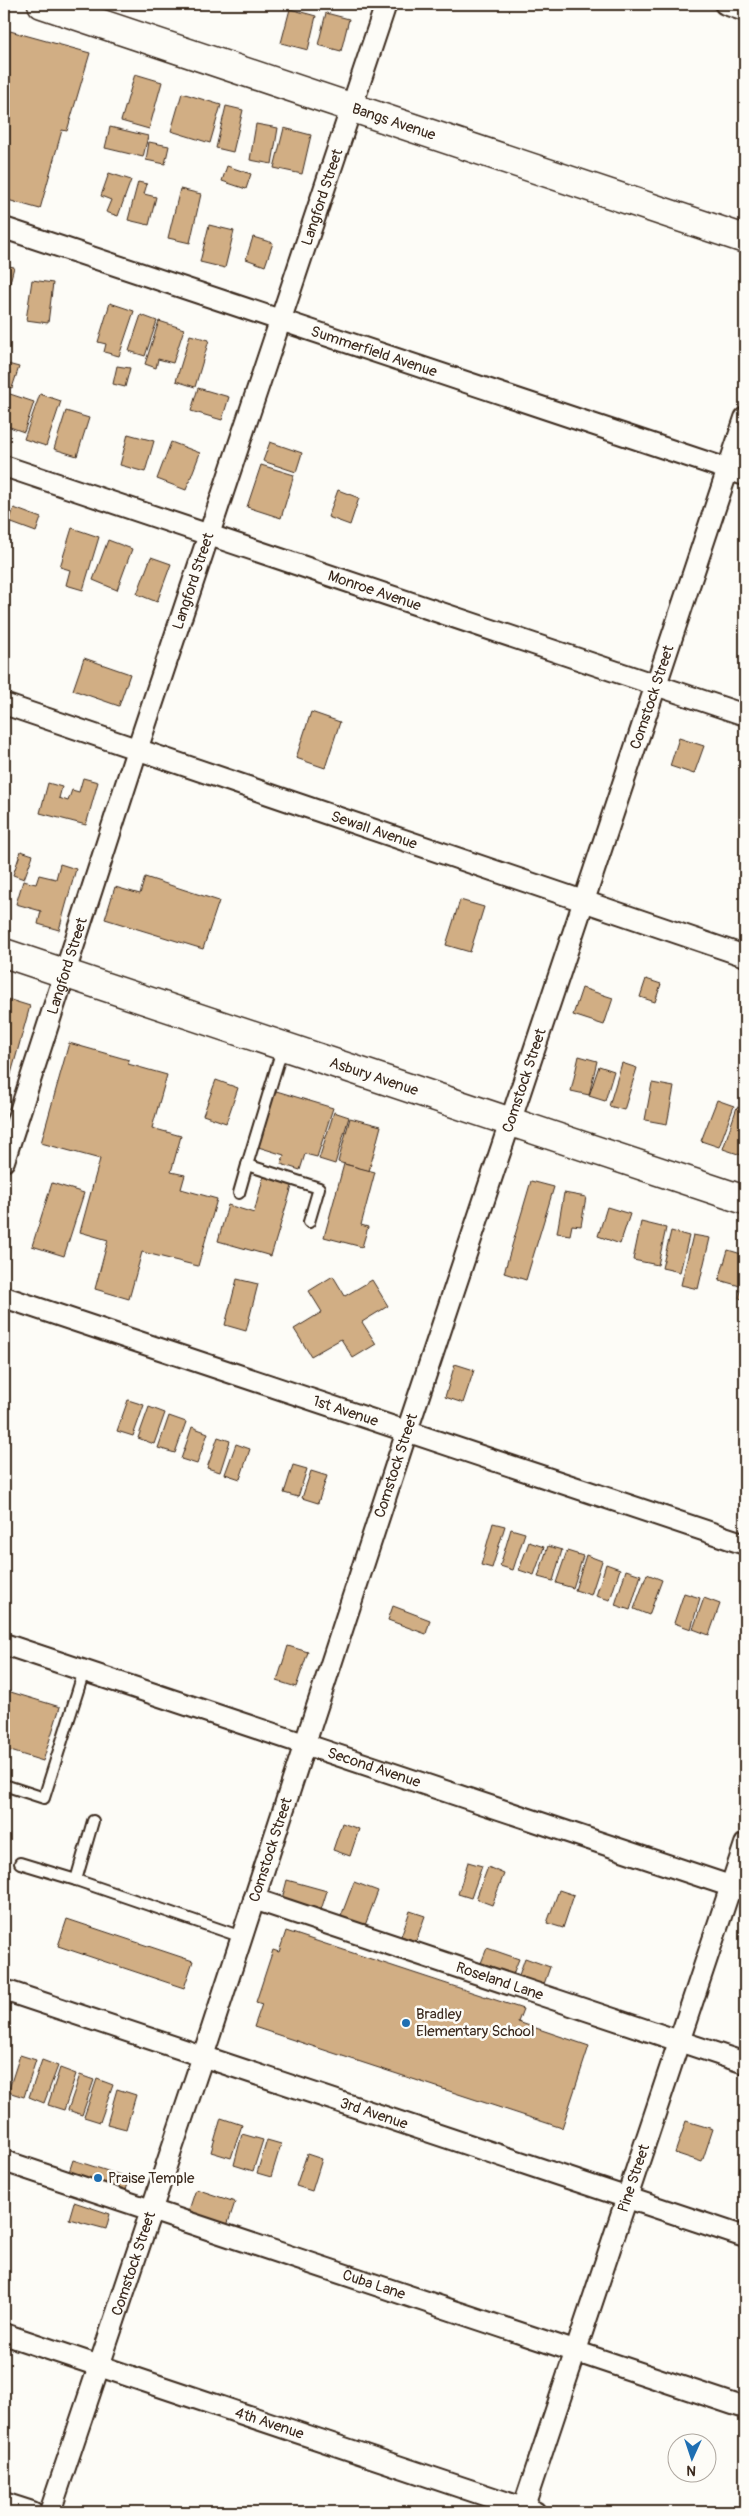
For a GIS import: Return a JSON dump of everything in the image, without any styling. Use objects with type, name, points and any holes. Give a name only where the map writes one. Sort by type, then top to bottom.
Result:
[{"type":"main road","name":"Bangs Avenue","points":[[42,4],[745,239]]},
{"type":"main road","name":"Asbury Avenue","points":[[4,953],[510,1120],[745,1200]]},
{"type":"street","name":"Langford Street","points":[[4,1160],[10,1122],[65,974],[137,749],[386,4]]},
{"type":"street","points":[[726,4],[745,5]]},
{"type":"street","points":[[726,4],[745,11]]},
{"type":"street","name":"Summerfield Avenue","points":[[4,228],[737,472]]},
{"type":"street","name":"Comstock Street","points":[[50,2512],[203,2056],[303,1744],[656,684],[737,472],[745,418]]},
{"type":"street","name":"Monroe Avenue","points":[[4,466],[745,714]]},
{"type":"street","name":"Sewall Avenue","points":[[4,704],[745,956]]},
{"type":"street","name":"1st Avenue","points":[[4,1297],[745,1544]]},
{"type":"street","name":"Second Avenue","points":[[4,1644],[738,1889]]},
{"type":"street","name":"Pine Street","points":[[527,2511],[576,2351],[680,2041],[738,1889],[745,1844]]},
{"type":"street","name":"Roseland Lane","points":[[254,1899],[745,2063]]},
{"type":"street","name":"3rd Avenue","points":[[4,1990],[745,2237]]},
{"type":"street","name":"Cuba Lane","points":[[4,2161],[745,2408]]},
{"type":"street","name":"4th Avenue","points":[[4,2334],[527,2511]]},
{"type":"street","points":[[4,2503],[32,2512]]},
{"type":"lane","points":[[239,1193],[284,1045]]},
{"type":"lane","points":[[247,1165],[320,1188],[309,1222]]},
{"type":"lane","points":[[4,1785],[44,1798],[84,1671]]},
{"type":"lane","points":[[76,1880],[93,1821]]},
{"type":"lane","points":[[20,1863],[76,1880],[242,1937]]},
{"type":"building","points":[[290,9],[316,16],[308,50],[281,43]]},
{"type":"building","points":[[326,13],[349,19],[341,51],[318,45]]},
{"type":"building","points":[[10,31],[90,53],[67,131],[62,130],[40,209],[4,199],[4,54]]},
{"type":"building","points":[[135,74],[162,82],[149,129],[121,121]]},
{"type":"building","points":[[182,93],[221,105],[210,143],[171,131]]},
{"type":"building","points":[[226,106],[243,110],[233,152],[216,148]]},
{"type":"building","points":[[256,124],[278,128],[272,164],[250,160]]},
{"type":"building","points":[[110,127],[148,136],[143,157],[105,148]]},
{"type":"building","points":[[284,128],[311,135],[302,174],[274,168]]},
{"type":"building","points":[[149,142],[169,146],[165,164],[146,160]]},
{"type":"building","points":[[227,166],[251,174],[246,189],[222,181]]},
{"type":"building","points":[[109,173],[131,180],[118,216],[106,212],[111,200],[101,196]]},
{"type":"building","points":[[138,182],[147,184],[144,194],[156,197],[149,225],[128,220]]},
{"type":"building","points":[[180,189],[201,194],[190,243],[168,238]]},
{"type":"building","points":[[209,225],[234,231],[225,268],[200,262]]},
{"type":"building","points":[[253,237],[273,243],[265,266],[246,259]]},
{"type":"building","points":[[4,265],[14,267],[4,305]]},
{"type":"building","points":[[32,280],[53,283],[48,323],[26,320]]},
{"type":"building","points":[[110,303],[134,311],[119,356],[104,352],[106,344],[98,342]]},
{"type":"building","points":[[141,315],[157,321],[145,356],[129,351]]},
{"type":"building","points":[[159,321],[184,329],[173,363],[158,359],[156,368],[145,364]]},
{"type":"building","points":[[190,335],[209,340],[195,387],[176,381]]},
{"type":"building","points":[[4,363],[19,367],[12,388],[4,385]]},
{"type":"building","points":[[117,366],[130,368],[125,387],[113,384]]},
{"type":"building","points":[[198,388],[229,397],[222,420],[191,411]]},
{"type":"building","points":[[4,392],[34,402],[24,432],[4,425]]},
{"type":"building","points":[[40,394],[61,401],[46,446],[24,439]]},
{"type":"building","points":[[66,411],[89,418],[77,456],[54,449]]},
{"type":"building","points":[[128,434],[154,441],[145,472],[120,465]]},
{"type":"building","points":[[171,442],[200,453],[186,490],[157,479]]},
{"type":"building","points":[[270,442],[302,453],[296,472],[263,461]]},
{"type":"building","points":[[261,465],[294,475],[281,518],[247,507]]},
{"type":"building","points":[[338,490],[359,498],[350,525],[328,517]]},
{"type":"building","points":[[14,508],[41,518],[36,532],[9,522]]},
{"type":"building","points":[[72,528],[99,537],[83,590],[66,585],[70,570],[60,567]]},
{"type":"building","points":[[108,540],[132,549],[117,590],[93,580]]},
{"type":"building","points":[[151,557],[171,564],[157,602],[137,594]]},
{"type":"building","points":[[84,658],[130,674],[119,706],[73,690]]},
{"type":"building","points":[[311,712],[340,722],[325,768],[296,758]]},
{"type":"building","points":[[679,738],[704,746],[694,774],[670,766]]},
{"type":"building","points":[[83,778],[98,782],[86,825],[40,813],[48,783],[62,787],[59,798],[68,801],[72,790],[79,792]]},
{"type":"building","points":[[21,851],[33,855],[24,879],[13,875]]},
{"type":"building","points":[[60,864],[76,869],[59,930],[38,924],[41,911],[16,904],[23,881],[36,884],[39,875],[56,879]]},
{"type":"building","points":[[145,877],[219,901],[203,949],[105,919],[115,887],[140,894]]},
{"type":"building","points":[[460,900],[484,907],[470,952],[446,945]]},
{"type":"building","points":[[646,979],[661,984],[655,1002],[640,997]]},
{"type":"building","points":[[582,988],[613,998],[604,1025],[573,1015]]},
{"type":"building","points":[[4,998],[30,1006],[4,1099]]},
{"type":"building","points":[[69,1043],[129,1060],[128,1064],[167,1075],[152,1128],[181,1136],[171,1172],[185,1175],[181,1189],[217,1199],[198,1266],[142,1252],[129,1299],[95,1289],[108,1240],[80,1232],[100,1159],[41,1143]]},
{"type":"building","points":[[579,1056],[597,1061],[589,1095],[571,1091]]},
{"type":"building","points":[[622,1063],[637,1068],[624,1110],[609,1106]]},
{"type":"building","points":[[599,1066],[614,1071],[605,1101],[589,1096]]},
{"type":"building","points":[[216,1080],[238,1088],[226,1123],[203,1115]]},
{"type":"building","points":[[652,1083],[674,1087],[667,1124],[645,1120]]},
{"type":"building","points":[[273,1090],[333,1108],[317,1157],[305,1154],[300,1170],[281,1164],[284,1155],[255,1146]]},
{"type":"building","points":[[717,1100],[734,1106],[719,1147],[701,1141]]},
{"type":"building","points":[[737,1107],[745,1110],[745,1143],[741,1155],[723,1149]]},
{"type":"building","points":[[334,1112],[349,1117],[335,1164],[319,1159]]},
{"type":"building","points":[[350,1118],[381,1126],[369,1171],[338,1162]]},
{"type":"building","points":[[344,1164],[375,1172],[361,1225],[368,1227],[362,1247],[324,1237]]},
{"type":"building","points":[[264,1175],[293,1183],[271,1256],[218,1241],[228,1205],[254,1213]]},
{"type":"building","points":[[531,1181],[554,1187],[526,1280],[504,1273]]},
{"type":"building","points":[[52,1183],[84,1193],[64,1256],[32,1246]]},
{"type":"building","points":[[564,1193],[586,1197],[581,1226],[572,1225],[570,1235],[557,1233]]},
{"type":"building","points":[[607,1207],[630,1214],[620,1244],[598,1236]]},
{"type":"building","points":[[641,1222],[666,1228],[658,1265],[633,1260]]},
{"type":"building","points":[[671,1231],[689,1236],[680,1272],[662,1268]]},
{"type":"building","points":[[693,1235],[710,1238],[698,1289],[681,1285]]},
{"type":"building","points":[[728,1250],[745,1255],[745,1266],[740,1286],[719,1280]]},
{"type":"building","points":[[333,1276],[345,1296],[372,1280],[388,1306],[362,1322],[376,1344],[353,1358],[341,1339],[311,1356],[294,1329],[322,1312],[309,1291]]},
{"type":"building","points":[[745,1276],[745,1300],[739,1298]]},
{"type":"building","points":[[237,1279],[258,1284],[246,1331],[225,1325]]},
{"type":"building","points":[[455,1364],[474,1370],[463,1403],[445,1397]]},
{"type":"building","points":[[128,1400],[144,1405],[133,1436],[117,1431]]},
{"type":"building","points":[[149,1407],[165,1413],[154,1444],[138,1438]]},
{"type":"building","points":[[169,1416],[186,1422],[175,1453],[158,1448]]},
{"type":"building","points":[[192,1427],[208,1433],[197,1464],[181,1459]]},
{"type":"building","points":[[218,1437],[230,1441],[220,1472],[207,1468]]},
{"type":"building","points":[[236,1444],[250,1449],[240,1479],[225,1474]]},
{"type":"building","points":[[293,1465],[307,1469],[298,1497],[284,1493]]},
{"type":"building","points":[[311,1471],[327,1476],[318,1503],[302,1498]]},
{"type":"building","points":[[493,1523],[505,1526],[492,1568],[481,1565]]},
{"type":"building","points":[[511,1529],[525,1533],[513,1570],[500,1566]]},
{"type":"building","points":[[529,1542],[544,1547],[534,1575],[519,1570]]},
{"type":"building","points":[[548,1546],[562,1550],[553,1581],[538,1577]]},
{"type":"building","points":[[567,1551],[583,1556],[573,1588],[556,1583]]},
{"type":"building","points":[[586,1555],[602,1561],[591,1595],[575,1590]]},
{"type":"building","points":[[606,1564],[620,1569],[610,1600],[596,1596]]},
{"type":"building","points":[[626,1570],[641,1575],[630,1610],[615,1605]]},
{"type":"building","points":[[647,1574],[662,1580],[649,1615],[634,1609]]},
{"type":"building","points":[[684,1593],[700,1598],[691,1629],[674,1623]]},
{"type":"building","points":[[704,1598],[720,1604],[709,1635],[693,1629]]},
{"type":"building","points":[[393,1606],[430,1620],[426,1634],[388,1620]]},
{"type":"building","points":[[288,1646],[308,1652],[296,1687],[277,1681]]},
{"type":"building","points":[[4,1690],[60,1707],[43,1761],[4,1749]]},
{"type":"building","points":[[342,1823],[359,1829],[350,1856],[333,1850]]},
{"type":"building","points":[[468,1862],[482,1866],[471,1898],[458,1894]]},
{"type":"building","points":[[488,1867],[504,1874],[492,1905],[476,1899]]},
{"type":"building","points":[[287,1880],[327,1891],[321,1910],[282,1899]]},
{"type":"building","points":[[354,1882],[378,1891],[364,1928],[340,1919]]},
{"type":"building","points":[[559,1890],[574,1895],[563,1928],[547,1923]]},
{"type":"building","points":[[410,1911],[425,1916],[416,1941],[401,1936]]},
{"type":"building","points":[[67,1919],[193,1961],[184,1988],[58,1946]]},
{"type":"building","points":[[286,1931],[523,2009],[518,2022],[589,2046],[562,2128],[254,2027],[262,2004],[256,2002],[273,1950],[279,1952]]},
{"type":"building","points":[[487,1948],[519,1959],[513,1974],[481,1963]]},
{"type":"building","points":[[525,1958],[550,1967],[543,1987],[518,1978]]},
{"type":"building","points":[[20,2055],[36,2060],[24,2097],[8,2092]]},
{"type":"building","points":[[42,2060],[58,2066],[44,2103],[29,2097]]},
{"type":"building","points":[[60,2068],[76,2074],[64,2110],[48,2105]]},
{"type":"building","points":[[80,2075],[94,2080],[82,2115],[68,2110]]},
{"type":"building","points":[[97,2079],[113,2085],[100,2122],[84,2117]]},
{"type":"building","points":[[117,2089],[136,2095],[126,2129],[107,2124]]},
{"type":"building","points":[[221,2118],[242,2125],[231,2158],[211,2152]]},
{"type":"building","points":[[686,2121],[713,2129],[702,2162],[675,2153]]},
{"type":"building","points":[[242,2134],[263,2140],[253,2171],[234,2165]]},
{"type":"building","points":[[267,2140],[281,2144],[271,2177],[257,2173]]},
{"type":"building","points":[[307,2154],[322,2159],[312,2191],[296,2186]]},
{"type":"building","name":"Praise Temple","points":[[73,2160],[130,2178],[124,2196],[67,2178]]},
{"type":"building","points":[[196,2189],[235,2202],[227,2226],[188,2213]]},
{"type":"building","points":[[74,2202],[110,2214],[106,2229],[69,2219]]},
{"type":"place","name":"Bradley Elementary School","points":[[406,2023]]},
{"type":"place","name":"Praise Temple","points":[[98,2178]]}]
